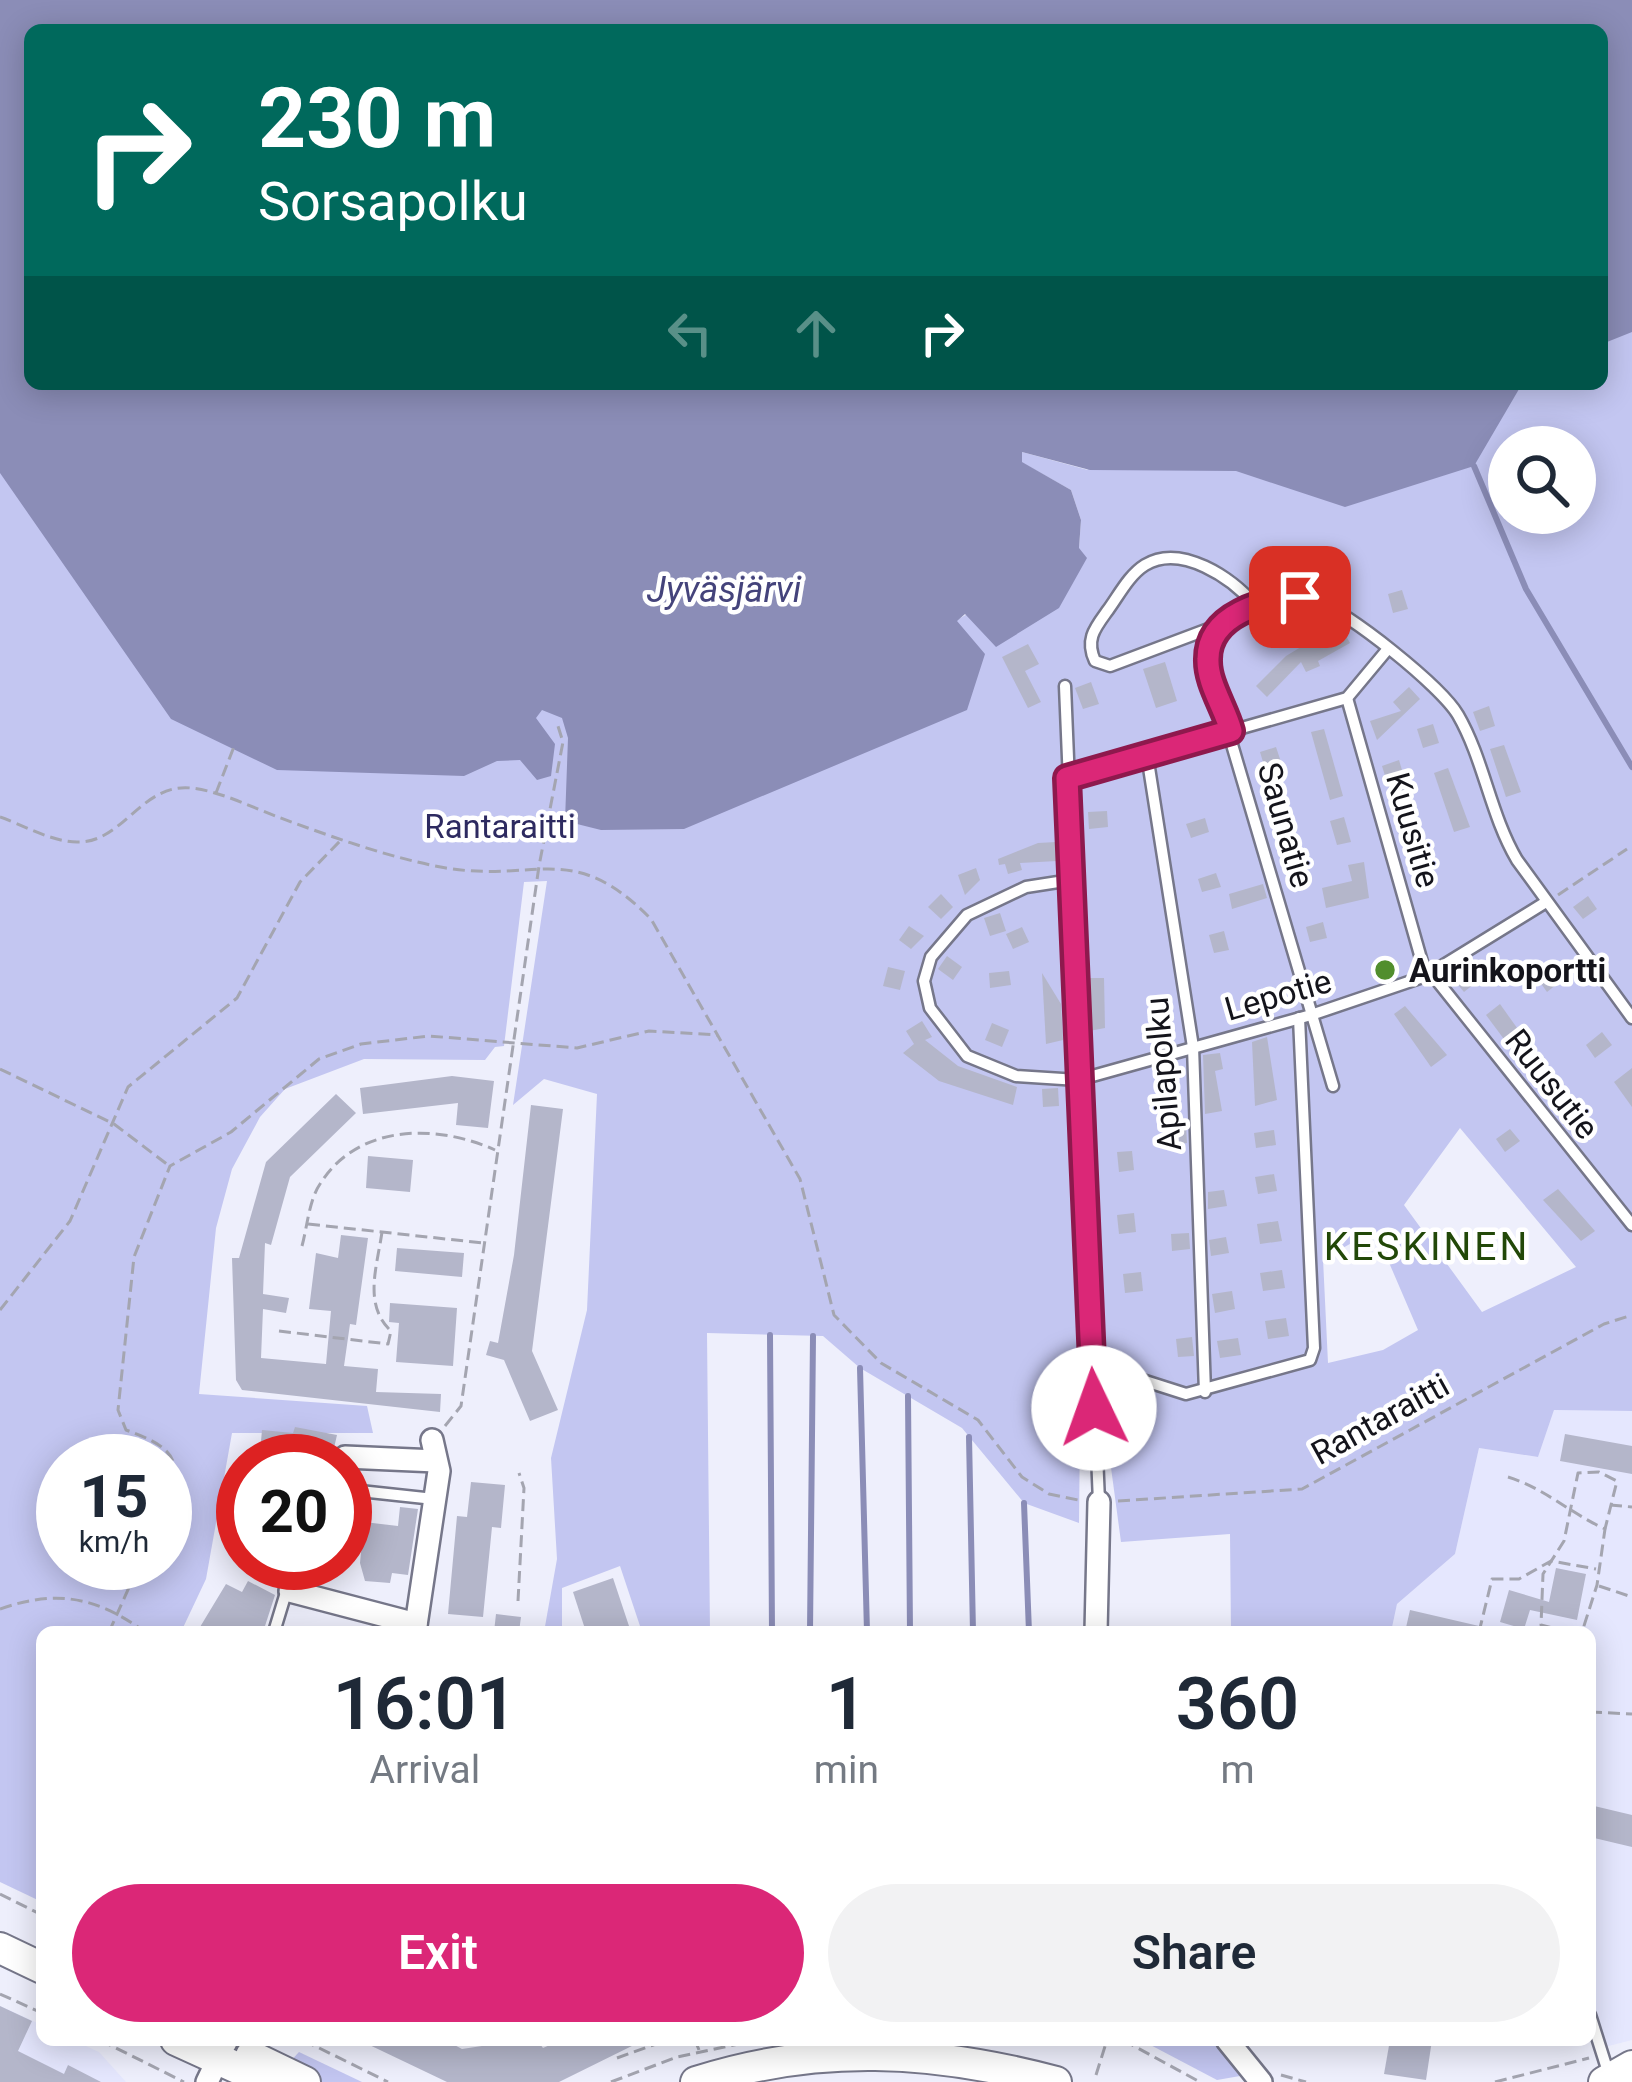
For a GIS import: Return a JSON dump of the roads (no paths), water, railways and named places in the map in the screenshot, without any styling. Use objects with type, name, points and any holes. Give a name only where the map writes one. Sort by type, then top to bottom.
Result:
[{"type":"main road","points":[[0,1948],[36,1965]]},
{"type":"main road","points":[[706,2073],[813,2054],[883,2052],[943,2056],[1056,2082]]},
{"type":"main road","points":[[219,2053],[268,2082]]},
{"type":"main road","points":[[219,2053],[305,2082]]},
{"type":"street","points":[[372,1457],[434,1451],[434,1499],[415,1626]]},
{"type":"street","points":[[1096,1626],[1099,1502]]},
{"type":"street","points":[[290,1591],[408,1626]]},
{"type":"street","points":[[1232,2046],[1261,2082]]},
{"type":"lane","points":[[1255,605],[1225,578],[1190,560],[1166,558],[1132,577],[1092,631],[1089,646],[1095,661],[1110,666],[1228,621],[1255,605],[1300,597],[1329,606],[1429,680],[1457,713],[1502,836],[1632,1018]]},
{"type":"lane","points":[[1300,564],[1300,597]]},
{"type":"lane","name":"Saunatie","points":[[1205,1392],[1310,1360],[1305,1017],[1208,660],[1217,631],[1228,621]]},
{"type":"lane","points":[[1070,777],[1347,698],[1387,650]]},
{"type":"lane","points":[[1065,686],[1099,1502]]},
{"type":"lane","name":"Kuusitie","points":[[1347,698],[1429,975]]},
{"type":"lane","name":"Apilapolku","points":[[1147,755],[1193,1047],[1205,1392]]},
{"type":"lane","name":"Lepotie","points":[[1071,880],[1025,887],[967,915],[931,957],[924,981],[930,1008],[967,1056],[1016,1076],[1078,1080],[1305,1017],[1429,975],[1546,902]]},
{"type":"lane","name":"Ruusutie","points":[[1429,975],[1632,1225]]},
{"type":"lane","points":[[1305,1017],[1333,1086]]},
{"type":"lane","points":[[1092,1364],[1186,1394],[1205,1392]]},
{"type":"lane","points":[[372,1492],[434,1499]]},
{"type":"lane","points":[[276,1626],[290,1591]]},
{"type":"lane","points":[[1596,2031],[1612,2072]]},
{"type":"water","name":"Jyväsjärvi","points":[[0,0],[1632,0],[1632,332],[1608,342],[1608,24],[24,24],[24,390],[1518,390],[1497,426],[1488,426],[1488,442],[1474,466],[1345,507],[1236,471],[1090,470],[1022,452],[1022,462],[1071,490],[1081,520],[1079,548],[1087,558],[1059,608],[996,647],[965,614],[957,621],[985,654],[967,710],[684,829],[601,830],[565,821],[568,738],[562,718],[542,710],[536,718],[555,744],[551,776],[537,780],[520,760],[497,761],[464,776],[277,770],[171,719],[0,473]]},
{"type":"waterway","points":[[1474,466],[1526,589],[1632,767]]},
{"type":"waterway","points":[[770,1335],[772,1626]]},
{"type":"waterway","points":[[810,1626],[813,1336]]},
{"type":"waterway","points":[[860,1368],[867,1626]]},
{"type":"waterway","points":[[908,1396],[910,1626]]},
{"type":"waterway","points":[[969,1437],[973,1626]]},
{"type":"waterway","points":[[1024,1503],[1029,1626]]},
{"type":"place","name":"Aurinkoportti","points":[[1385,970]]},
{"type":"district","name":"KESKINEN","points":[[1427,1247]]},
{"type":"park label","name":"Rantaraitti","points":[[500,826]]}]
